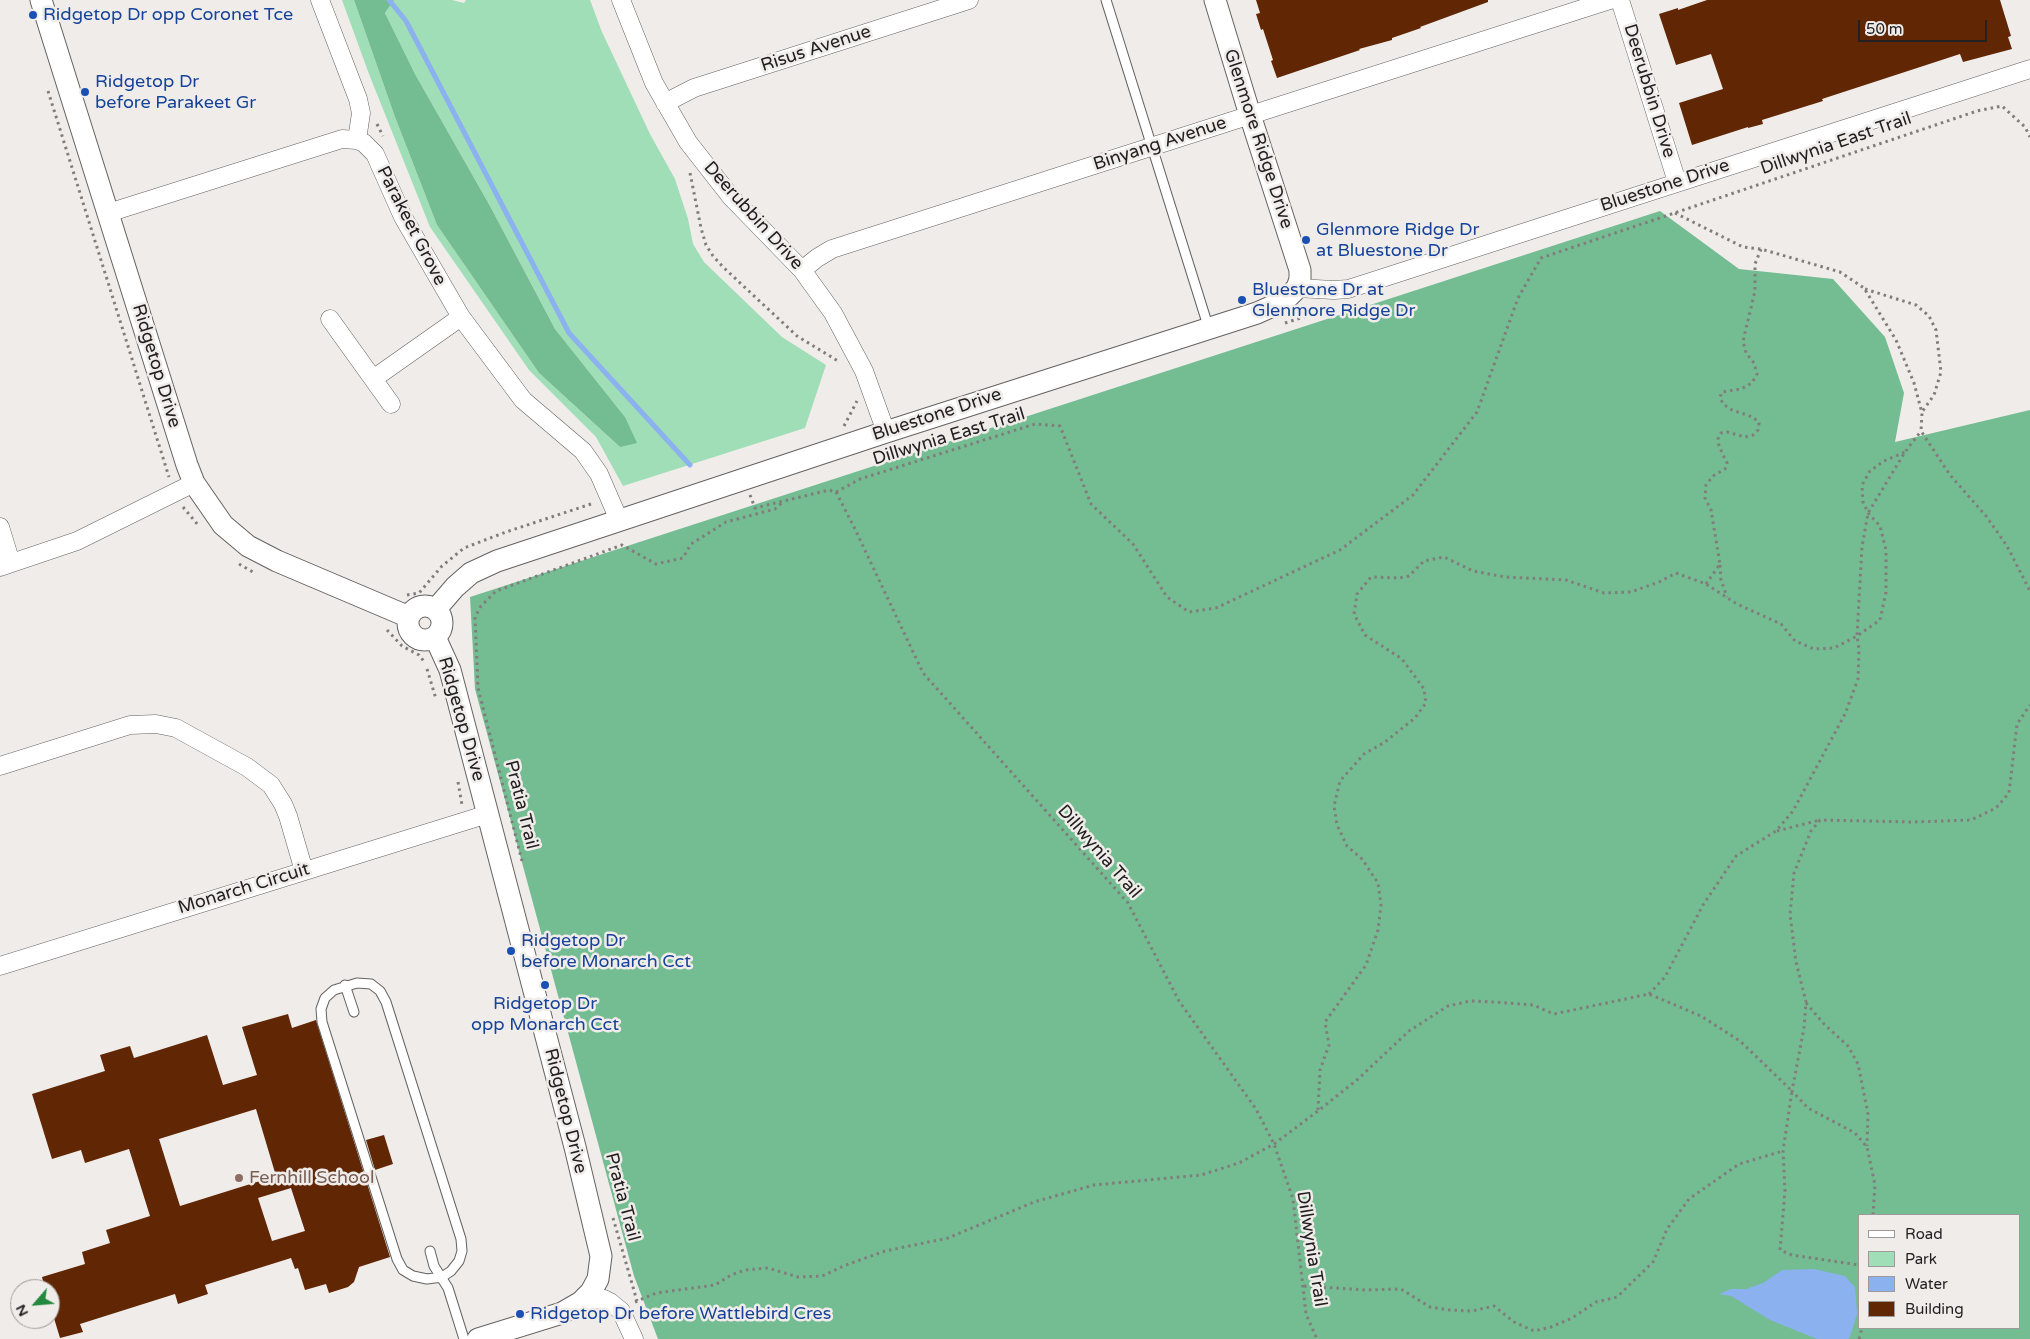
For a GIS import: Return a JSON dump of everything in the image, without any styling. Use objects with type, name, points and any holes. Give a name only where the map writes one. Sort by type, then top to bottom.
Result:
[{"type":"street","name":"Ridgetop Drive","points":[[41,0],[194,483],[223,525],[248,546],[277,562],[409,617]]},
{"type":"street","points":[[108,214],[342,139],[357,140],[361,113],[360,106],[320,0]]},
{"type":"street","name":"Deerubbin Drive","points":[[621,0],[646,66],[688,142],[714,178],[802,270],[833,313],[864,371],[886,432]]},
{"type":"street","name":"Risus Avenue","points":[[665,103],[694,88],[969,0]]},
{"type":"street","name":"Glenmore Ridge Drive","points":[[1215,0],[1300,270],[1298,288]]},
{"type":"street","name":"Binyang Avenue","points":[[802,270],[832,249],[1610,0]]},
{"type":"street","name":"Deerubbin Drive","points":[[1620,0],[1677,182]]},
{"type":"street","name":"Bluestone Drive","points":[[436,609],[454,587],[471,573],[497,561],[886,432],[1257,313],[1284,301],[1298,288],[1317,290],[1348,289],[2030,69]]},
{"type":"street","name":"Parakeet Grove","points":[[357,140],[370,148],[375,154],[403,217],[461,317],[523,400],[583,451],[599,474],[619,520]]},
{"type":"street","points":[[372,379],[461,317]]},
{"type":"street","points":[[330,319],[391,404]]},
{"type":"street","points":[[0,527],[6,565],[68,545],[194,483]]},
{"type":"street","points":[[426,605],[436,609],[442,618],[439,634],[424,640],[415,636],[409,628],[409,617],[420,606],[426,605]]},
{"type":"street","name":"Ridgetop Drive","points":[[435,637],[450,670],[601,1250],[600,1273],[594,1286],[586,1297],[570,1309],[478,1339]]},
{"type":"street","points":[[0,766],[130,725],[156,724],[176,728],[247,767],[270,785],[283,804],[304,871]]},
{"type":"street","name":"Monarch Circuit","points":[[0,966],[488,814]]},
{"type":"street","points":[[570,1309],[592,1300],[604,1299],[621,1311],[634,1337]]},
{"type":"lane","points":[[1106,0],[1209,328]]},
{"type":"lane","points":[[357,983],[370,984],[380,991],[386,1002],[461,1239],[462,1250],[459,1261],[451,1271],[442,1277],[427,1279],[413,1276],[404,1270],[397,1259],[322,1022],[321,1009],[325,998],[334,990],[346,985],[357,983]]},
{"type":"lane","points":[[346,985],[354,1012]]},
{"type":"lane","points":[[430,1251],[434,1266],[448,1288],[464,1339]]},
{"type":"path","points":[[46,84],[174,493],[199,527]]},
{"type":"path","name":"Dillwynia East Trail","points":[[836,492],[860,479],[1035,424],[1060,426],[1091,504],[1133,544],[1167,597],[1189,612],[1216,608],[1340,550],[1413,495],[1477,412],[1518,298],[1541,258],[1977,111],[2002,106],[2025,127],[2030,137]]},
{"type":"path","points":[[374,116],[384,140]]},
{"type":"path","points":[[688,166],[706,246],[713,256],[797,336],[846,366]]},
{"type":"path","points":[[1674,213],[1743,247],[1761,249],[1840,272],[1864,288],[1916,305],[1929,316],[1936,330],[1941,372],[1934,395],[1922,413]]},
{"type":"path","points":[[1728,598],[1721,580],[1711,510],[1706,498],[1706,485],[1713,476],[1725,468],[1727,463],[1719,446],[1718,439],[1721,433],[1727,432],[1745,437],[1753,435],[1758,430],[1759,423],[1753,417],[1732,410],[1723,404],[1720,397],[1722,392],[1741,389],[1752,383],[1757,374],[1754,363],[1746,353],[1742,341],[1755,291],[1756,264],[1761,249]]},
{"type":"path","points":[[1649,994],[1665,977],[1703,905],[1736,856],[1776,831],[1793,811],[1845,714],[1858,680],[1859,649],[1857,636],[1862,547],[1868,513],[1905,452],[1921,431],[1922,413],[1914,383],[1896,340],[1864,288]]},
{"type":"path","points":[[837,428],[845,426],[858,398]]},
{"type":"path","points":[[1921,431],[1950,475],[1986,516],[2007,546],[2030,592]]},
{"type":"path","points":[[1318,1111],[1320,1070],[1330,1045],[1325,1022],[1366,965],[1378,930],[1381,905],[1378,882],[1362,859],[1347,846],[1338,825],[1334,806],[1340,781],[1364,754],[1385,742],[1415,718],[1426,703],[1424,690],[1402,658],[1364,635],[1354,614],[1357,594],[1371,577],[1399,578],[1409,576],[1424,562],[1444,557],[1474,571],[1505,577],[1566,580],[1604,593],[1631,592],[1659,582],[1676,573],[1706,584],[1757,614],[1782,624],[1795,641],[1814,648],[1834,648],[1857,636],[1880,620],[1886,592],[1886,550],[1880,526],[1868,513],[1862,502],[1862,485],[1870,471],[1884,461],[1905,452]]},
{"type":"path","points":[[744,480],[756,508],[829,490],[836,492]]},
{"type":"path","name":"Dillwynia Trail","points":[[836,492],[923,673],[1128,903],[1179,1001],[1256,1109],[1274,1144],[1292,1199],[1306,1314],[1317,1339]]},
{"type":"path","points":[[400,594],[419,594],[442,566],[464,548],[609,497]]},
{"type":"path","name":"Pratia Trail","points":[[524,869],[478,688],[475,617],[481,606],[496,591],[622,545],[656,564],[682,558],[691,544],[726,522],[775,509],[784,501]]},
{"type":"path","points":[[237,563],[262,576]]},
{"type":"path","points":[[1706,584],[1720,564]]},
{"type":"path","points":[[381,627],[389,631],[402,646],[419,655],[426,665],[437,702]]},
{"type":"path","points":[[1776,831],[1820,820],[1913,822],[1971,820],[1996,808],[2009,793],[2018,724],[2030,705]]},
{"type":"path","points":[[456,775],[460,799],[467,820]]},
{"type":"path","points":[[1820,820],[1811,831],[1794,873],[1790,914],[1796,962],[1806,1002],[1804,1028],[1783,1151],[1785,1191],[1780,1250],[1792,1255],[1858,1265]]},
{"type":"path","points":[[636,1301],[656,1293],[714,1285],[745,1270],[768,1268],[798,1277],[822,1276],[885,1251],[948,1238],[1034,1202],[1094,1185],[1200,1175],[1239,1163],[1274,1144],[1318,1111],[1358,1079],[1409,1031],[1448,1006],[1470,1001],[1533,1005],[1554,1014],[1649,994],[1701,1016],[1740,1041],[1792,1090],[1808,1108],[1855,1133],[1867,1147]]},
{"type":"path","points":[[1806,1002],[1824,1024],[1848,1046],[1858,1064],[1868,1114],[1867,1147],[1875,1185],[1873,1214]]},
{"type":"path","points":[[1304,1286],[1366,1290],[1401,1289],[1430,1307],[1472,1311],[1494,1306],[1514,1322],[1534,1331],[1551,1327],[1572,1318],[1596,1302],[1617,1297],[1652,1262],[1667,1229],[1689,1198],[1739,1164],[1783,1151]]},
{"type":"path","name":"Pratia Trail","points":[[612,1211],[639,1307]]},
{"type":"green space","points":[[342,0],[354,0],[395,117],[437,225],[539,373],[620,447],[625,417],[555,329],[490,206],[415,74],[385,13],[394,0],[452,0],[464,3],[466,0],[590,0],[602,32],[650,134],[675,179],[688,219],[693,244],[704,262],[782,337],[826,365],[805,428],[623,486],[596,437],[529,370],[430,227],[369,74]]},
{"type":"green space","points":[[354,0],[394,0],[385,13],[415,74],[490,206],[555,329],[625,417],[637,443],[620,447],[539,373],[437,225],[395,117]]},
{"type":"green space","points":[[1660,211],[1739,269],[1833,279],[1885,337],[1904,393],[1895,442],[2030,410],[2030,1339],[658,1339],[634,1276],[475,689],[470,597]]},
{"type":"water","points":[[1814,1269],[1845,1276],[1855,1287],[1857,1314],[1848,1339],[1817,1339],[1770,1320],[1731,1296],[1719,1294],[1731,1289],[1746,1289],[1763,1283],[1782,1270]]},
{"type":"building","points":[[1256,0],[1488,0],[1488,2],[1392,38],[1392,40],[1359,49],[1277,78],[1263,29],[1261,30],[1256,14],[1260,13]]},
{"type":"building","points":[[1707,0],[2000,0],[2011,36],[2008,37],[2012,49],[1963,62],[1960,54],[1762,120],[1763,124],[1692,145],[1679,103],[1723,89],[1711,54],[1676,65],[1659,14]]},
{"type":"building","points":[[288,1014],[292,1028],[316,1020],[390,1257],[359,1267],[354,1282],[348,1287],[329,1293],[326,1284],[305,1290],[298,1268],[295,1269],[291,1258],[205,1285],[208,1294],[178,1304],[175,1294],[80,1324],[83,1332],[60,1338],[57,1329],[60,1329],[60,1279],[42,1279],[42,1277],[85,1264],[82,1252],[110,1243],[106,1230],[150,1216],[129,1149],[85,1163],[81,1150],[52,1159],[32,1094],[105,1071],[100,1055],[130,1046],[134,1058],[207,1035],[223,1085],[257,1075],[242,1027]],"holes":[[[256,1109],[276,1176],[180,1206],[159,1139]],[[291,1188],[305,1231],[272,1241],[258,1198]]]},
{"type":"building","points":[[384,1135],[393,1164],[375,1170],[366,1140]]},
{"type":"waterway","points":[[389,0],[406,21],[569,333],[690,465]]},
{"type":"place","name":"Ridgetop Dr opp Coronet Tce","points":[[33,15]]},
{"type":"place","name":"Ridgetop Dr before Parakeet Gr","points":[[85,92]]},
{"type":"place","name":"Glenmore Ridge Dr at Bluestone Dr","points":[[1306,240]]},
{"type":"place","name":"Bluestone Dr at Glenmore Ridge Dr","points":[[1242,300]]},
{"type":"place","name":"Ridgetop Dr before Monarch Cct","points":[[511,951]]},
{"type":"place","name":"Ridgetop Dr opp Monarch Cct","points":[[545,985]]},
{"type":"place","name":"Fernhill School","points":[[239,1178]]},
{"type":"place","name":"Ridgetop Dr before Wattlebird Cres","points":[[520,1314]]}]
